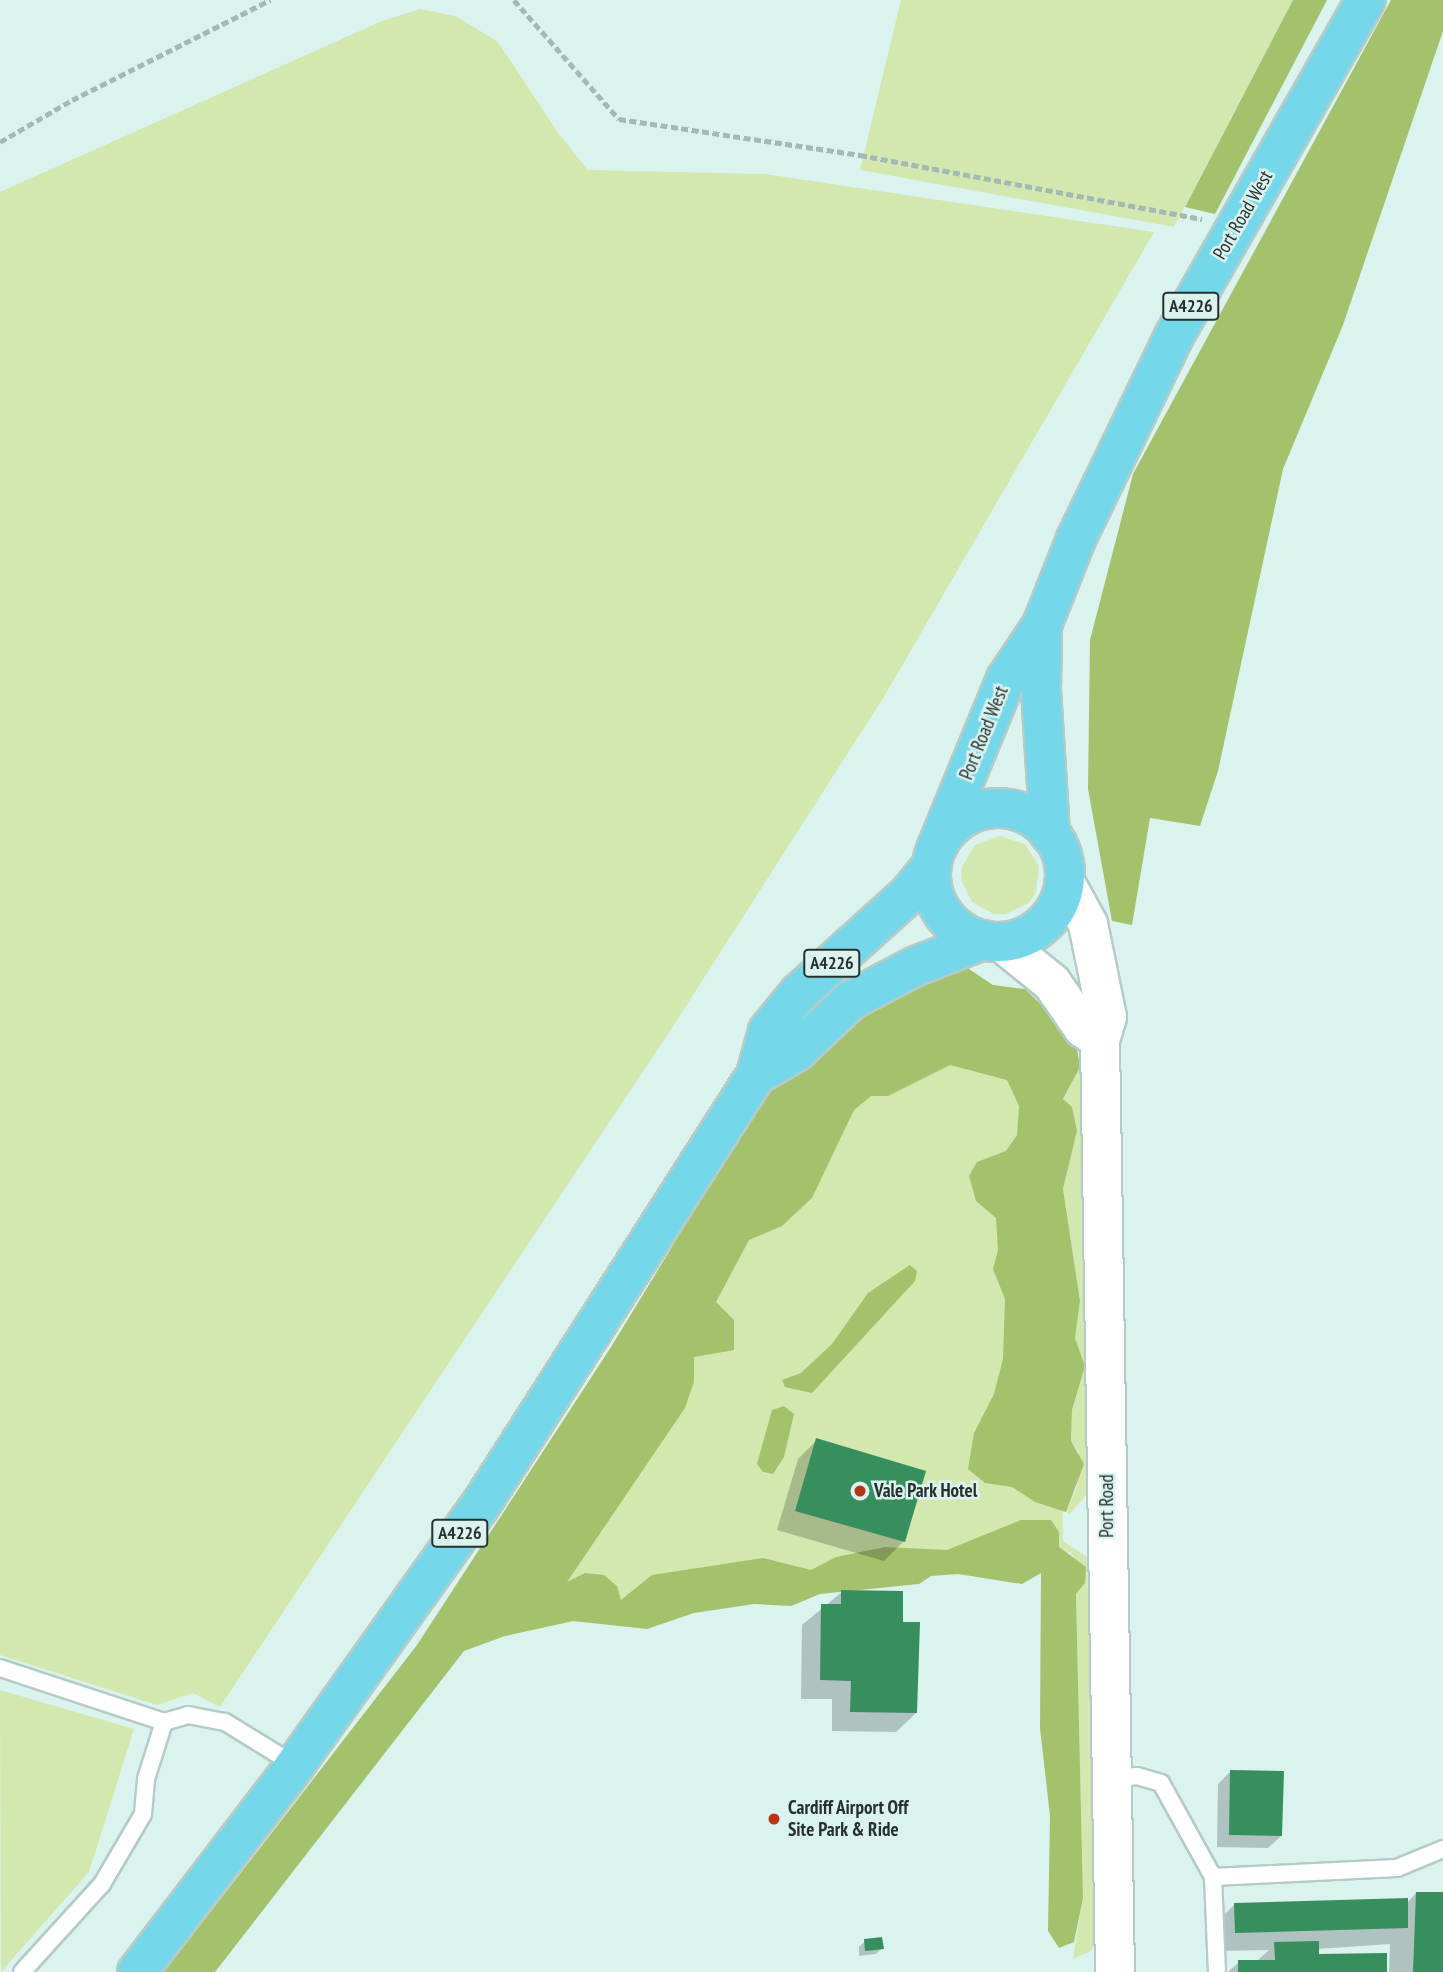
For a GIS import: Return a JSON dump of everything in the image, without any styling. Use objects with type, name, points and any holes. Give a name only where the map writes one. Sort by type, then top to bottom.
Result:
[{"type":"main road","name":"Port Road West","points":[[934,857],[1006,679],[1042,625],[1076,539],[1157,372],[1366,0]]},
{"type":"main road","name":"Port Road West","points":[[1042,625],[1041,690],[1051,835]]},
{"type":"main road","name":"A4226","points":[[137,1972],[295,1765],[480,1506],[756,1075],[768,1031],[791,1003],[934,857],[966,816],[1005,806],[1028,815],[1051,835],[1064,862],[1065,882],[1059,902],[1038,931],[916,966],[851,1000],[796,1052],[756,1075]]},
{"type":"main road","name":"A4226","points":[[934,857],[935,902],[953,925],[993,942]]},
{"type":"street","name":"Port Road","points":[[1065,882],[1088,924],[1102,980],[1107,1017],[1100,1041],[1115,1972]]},
{"type":"street","points":[[993,942],[1052,983],[1083,1028],[1100,1041]]},
{"type":"lane","points":[[0,1668],[164,1722],[188,1716],[225,1722],[295,1765]]},
{"type":"lane","points":[[22,1972],[102,1884],[143,1814],[146,1779],[164,1722]]},
{"type":"lane","points":[[1111,1779],[1137,1776],[1161,1783],[1213,1877],[1217,1972]]},
{"type":"lane","points":[[1213,1877],[1397,1868],[1443,1849]]},
{"type":"path","points":[[0,142],[72,100],[270,0]]},
{"type":"path","points":[[514,0],[619,119],[860,155],[1237,226]]},
{"type":"green space","points":[[901,0],[1293,0],[1174,227],[860,170]]},
{"type":"green space","points":[[1293,0],[1327,0],[1215,214],[1185,207]]},
{"type":"green space","points":[[1391,0],[1443,0],[1443,31],[1343,325],[1283,469],[1218,771],[1200,826],[1150,818],[1132,925],[1112,921],[1088,789],[1090,640],[1133,474]]},
{"type":"green space","points":[[420,9],[456,16],[498,42],[559,134],[588,170],[765,174],[1154,232],[885,695],[670,1031],[220,1707],[193,1693],[157,1705],[0,1655],[0,192],[382,21]]},
{"type":"green space","points":[[1000,836],[1025,844],[1039,866],[1036,892],[1029,903],[1006,914],[994,914],[972,902],[961,880],[962,867],[975,845]]},
{"type":"green space","points":[[963,965],[993,985],[1025,989],[1073,1035],[1077,1049],[1080,1067],[1063,1099],[1072,1107],[1077,1131],[1063,1189],[1080,1301],[1075,1338],[1085,1366],[1072,1410],[1071,1441],[1084,1464],[1066,1512],[1035,1502],[1012,1487],[985,1483],[968,1469],[974,1433],[994,1394],[1003,1359],[1005,1299],[993,1269],[998,1250],[996,1218],[976,1201],[969,1176],[977,1162],[1006,1151],[1017,1135],[1019,1106],[1007,1080],[950,1065],[888,1096],[871,1096],[854,1110],[812,1198],[782,1226],[749,1240],[716,1302],[734,1320],[734,1350],[694,1357],[694,1382],[685,1408],[567,1582],[585,1573],[604,1575],[617,1586],[621,1600],[652,1575],[763,1558],[811,1570],[836,1557],[885,1547],[947,1550],[1021,1520],[1051,1520],[1059,1532],[1059,1547],[1086,1567],[1085,1583],[1076,1594],[1083,1898],[1074,1942],[1059,1948],[1048,1931],[1050,1816],[1040,1728],[1041,1573],[1022,1584],[958,1574],[931,1576],[919,1584],[820,1594],[791,1606],[754,1604],[694,1613],[647,1629],[573,1621],[505,1636],[464,1651],[215,1972],[164,1972],[417,1645],[611,1347],[764,1096],[860,1008]]},
{"type":"green space","points":[[935,1024],[1059,1118],[1063,1541],[1087,1557],[1096,1942],[1091,1951],[1073,1959],[1083,1897],[1076,1594],[1085,1583],[1071,1552],[622,1611],[505,1636],[732,1265],[857,1078]]},
{"type":"green space","points":[[1080,1067],[1089,1474],[1087,1494],[1070,1514],[1066,1512],[1077,1486],[1079,1452],[1071,1441],[1072,1410],[1085,1366],[1075,1338],[1080,1301],[1063,1189],[1077,1131],[1063,1100]]},
{"type":"green space","points":[[910,1265],[917,1271],[915,1281],[812,1393],[785,1387],[782,1380],[801,1373],[832,1344],[868,1293]]},
{"type":"green space","points":[[784,1406],[794,1414],[784,1457],[773,1474],[763,1472],[757,1464],[772,1410]]},
{"type":"green space","points":[[0,1690],[134,1729],[89,1872],[1,1972]]},
{"type":"building","points":[[816,1438],[926,1471],[905,1542],[795,1511]]},
{"type":"building","points":[[841,1590],[903,1591],[903,1622],[920,1622],[917,1713],[850,1712],[851,1681],[820,1680],[821,1604],[841,1604]]},
{"type":"building","points":[[1230,1770],[1284,1771],[1282,1836],[1229,1835]]},
{"type":"building","points":[[1416,1892],[1443,1892],[1443,1972],[1413,1972]]},
{"type":"building","points":[[1408,1898],[1408,1928],[1235,1933],[1234,1903]]},
{"type":"building","points":[[882,1937],[884,1949],[865,1951],[864,1939]]},
{"type":"building","points":[[1319,1941],[1319,1954],[1387,1953],[1387,1972],[1238,1972],[1238,1960],[1275,1960],[1274,1942]]},
{"type":"place","name":"Vale Park Hotel","points":[[860,1491]]},
{"type":"place","name":"Cardiff Airport Off Site Park & Ride","points":[[774,1819]]}]
